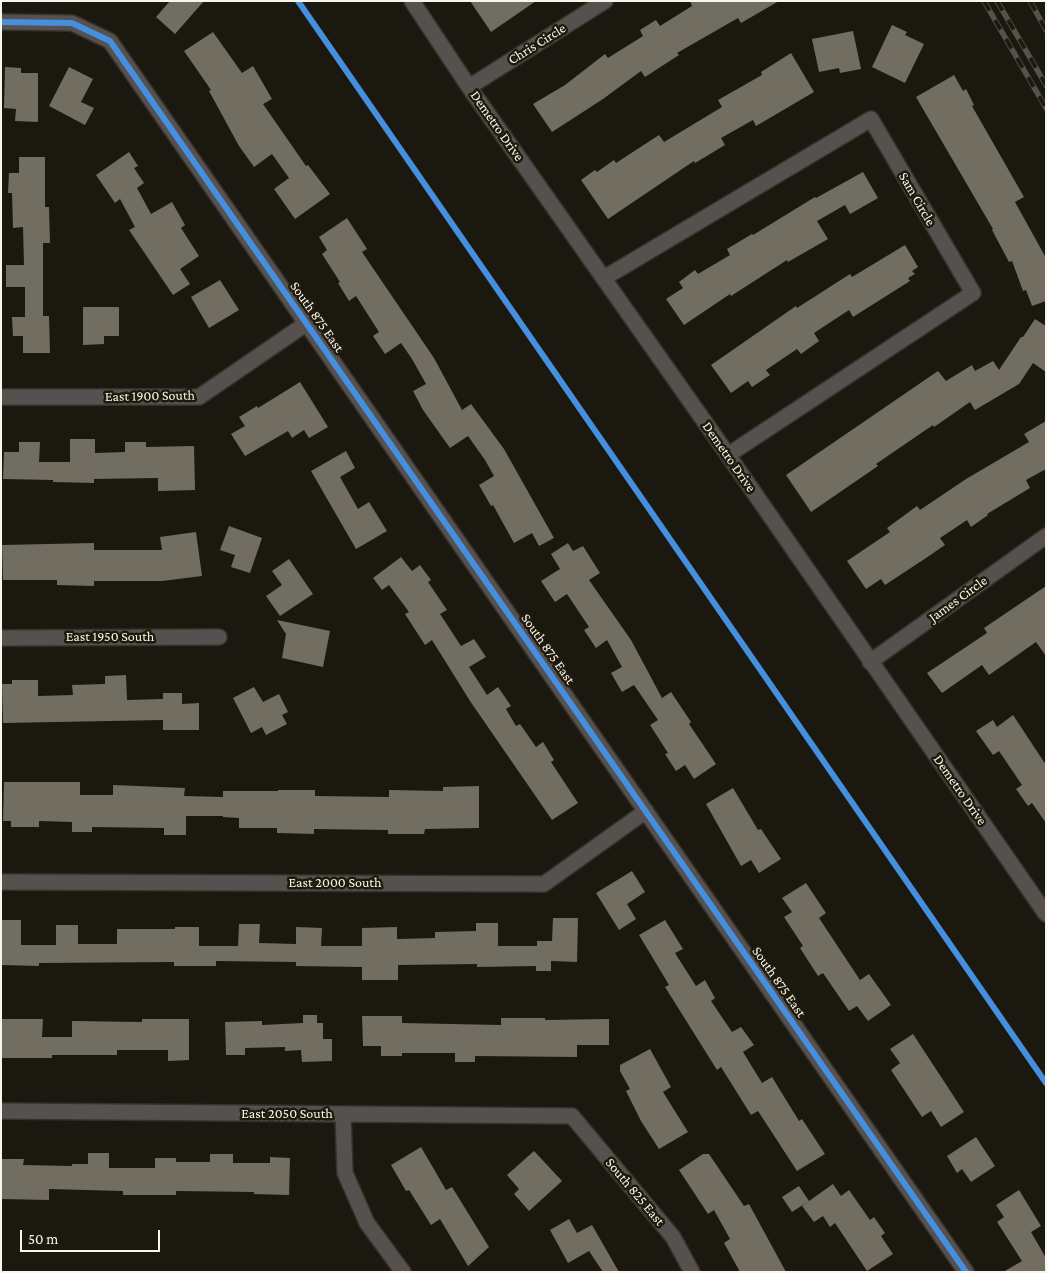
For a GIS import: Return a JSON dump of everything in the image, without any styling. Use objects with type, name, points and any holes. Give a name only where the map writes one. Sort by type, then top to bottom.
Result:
[{"type":"street","name":"Demetro Drive","points":[[412,1],[469,87],[728,455],[1046,914]]},
{"type":"street","name":"Chris Circle","points":[[469,87],[605,1]]},
{"type":"street","name":"South 875 East","points":[[1,22],[72,23],[110,41],[966,1272]]},
{"type":"street","name":"Sam Circle","points":[[604,278],[871,119],[973,292],[728,455]]},
{"type":"street","name":"East 1900 South","points":[[1,397],[199,397],[307,324]]},
{"type":"street","name":"James Circle","points":[[870,662],[1046,536]]},
{"type":"street","name":"East 1950 South","points":[[1,638],[219,637]]},
{"type":"street","name":"East 2000 South","points":[[1,882],[544,884],[646,811]]},
{"type":"street","name":"East 2050 South","points":[[1,1111],[572,1116]]},
{"type":"street","points":[[344,1114],[345,1173],[367,1222],[403,1272]]},
{"type":"street","name":"South 825 East","points":[[572,1116],[673,1237],[692,1272]]},
{"type":"building","points":[[170,1],[204,1],[175,34],[156,17]]},
{"type":"building","points":[[470,1],[536,1],[491,32]]},
{"type":"building","points":[[690,1],[779,1],[741,23],[738,18],[677,53],[679,55],[645,77],[641,71],[603,99],[552,132],[533,104],[565,85],[605,54],[608,58],[643,36],[640,30],[656,20],[660,26],[692,6]]},
{"type":"building","points":[[892,25],[907,32],[905,35],[924,44],[905,83],[872,67]]},
{"type":"building","points":[[853,31],[861,69],[840,73],[839,68],[819,72],[812,39]]},
{"type":"building","points":[[213,32],[242,73],[253,66],[272,99],[263,104],[306,166],[308,165],[330,194],[295,219],[274,189],[289,178],[272,154],[254,167],[239,146],[209,91],[211,90],[184,51]]},
{"type":"building","points":[[791,53],[814,92],[756,126],[753,120],[721,138],[725,145],[695,163],[694,161],[608,219],[581,180],[614,160],[616,163],[659,135],[664,142],[722,107],[718,100],[762,75],[761,72]]},
{"type":"building","points":[[5,67],[21,68],[21,73],[38,73],[38,122],[15,121],[16,109],[4,108]]},
{"type":"building","points":[[69,67],[93,79],[81,102],[94,108],[85,125],[49,106]]},
{"type":"building","points":[[954,75],[963,91],[966,89],[974,105],[972,106],[1024,197],[1015,202],[1046,258],[1046,301],[1032,306],[1026,290],[1023,291],[1012,261],[1009,262],[993,229],[916,97]]},
{"type":"building","points":[[129,152],[138,166],[134,168],[144,183],[137,188],[151,214],[172,202],[185,225],[181,228],[199,256],[180,269],[190,284],[173,295],[129,230],[135,227],[120,199],[115,203],[96,175]]},
{"type":"building","points":[[19,157],[45,157],[45,207],[49,207],[50,243],[43,243],[43,316],[49,316],[50,353],[23,353],[23,336],[13,336],[12,317],[25,317],[25,287],[6,287],[6,265],[24,265],[23,227],[13,228],[12,193],[8,193],[9,173],[19,173]]},
{"type":"building","points":[[863,172],[878,198],[850,214],[845,205],[817,221],[828,239],[788,262],[787,260],[731,296],[730,294],[684,325],[666,299],[683,288],[679,282],[695,270],[698,274],[730,255],[727,249],[752,234],[815,197]]},
{"type":"building","points":[[347,218],[367,249],[362,252],[434,358],[462,410],[471,404],[504,449],[554,538],[539,546],[532,533],[514,543],[493,505],[491,506],[479,485],[494,476],[485,460],[468,436],[450,448],[423,410],[413,391],[426,384],[412,359],[401,343],[385,354],[373,336],[379,332],[356,296],[349,301],[338,283],[340,282],[322,254],[327,250],[319,237]]},
{"type":"building","points":[[905,245],[918,267],[912,271],[915,274],[908,278],[910,281],[853,317],[849,310],[814,333],[819,341],[801,354],[797,349],[766,370],[770,375],[752,387],[748,381],[731,393],[711,365],[796,306],[797,308],[850,274],[852,277]]},
{"type":"building","points":[[220,280],[239,310],[209,328],[191,297]]},
{"type":"building","points":[[83,307],[119,307],[119,336],[104,336],[104,344],[83,345]]},
{"type":"building","points":[[1035,319],[1046,326],[1046,372],[1033,363],[1019,384],[975,410],[970,402],[876,464],[878,466],[811,512],[786,475],[938,371],[946,381],[972,365],[975,371],[993,361],[999,370]]},
{"type":"building","points":[[300,382],[328,427],[309,438],[304,430],[292,438],[288,431],[245,456],[231,434],[245,426],[239,417],[257,406],[258,408]]},
{"type":"building","points":[[1046,421],[1046,469],[1026,480],[1030,488],[987,514],[971,527],[967,520],[940,538],[945,545],[885,585],[881,579],[866,589],[847,561],[890,532],[887,528],[917,506],[920,510],[966,479],[1029,442],[1024,434]]},
{"type":"building","points":[[70,439],[95,439],[95,453],[125,452],[125,442],[146,442],[146,447],[194,446],[195,490],[158,491],[158,478],[94,479],[94,483],[3,479],[4,452],[19,452],[19,442],[40,442],[39,462],[70,462]]},
{"type":"building","points":[[346,451],[355,468],[340,477],[358,509],[369,502],[387,531],[356,549],[311,471]]},
{"type":"building","points":[[229,526],[262,538],[250,573],[231,567],[235,555],[220,550]]},
{"type":"building","points":[[196,532],[202,576],[162,581],[94,581],[94,586],[57,585],[57,580],[3,580],[2,545],[94,543],[94,550],[162,550],[160,537]]},
{"type":"building","points":[[568,543],[573,551],[583,546],[600,573],[589,580],[631,640],[662,698],[671,692],[691,722],[689,724],[716,764],[694,779],[685,765],[676,771],[665,754],[668,753],[650,725],[658,720],[634,685],[622,692],[611,673],[622,667],[607,640],[596,648],[584,630],[589,627],[567,594],[555,602],[541,581],[560,569],[551,554]]},
{"type":"building","points":[[401,557],[412,571],[420,565],[431,580],[428,582],[447,610],[440,614],[461,646],[474,639],[486,657],[469,667],[487,695],[498,687],[511,706],[506,709],[516,726],[520,724],[536,747],[543,742],[554,760],[551,762],[578,803],[552,820],[470,701],[432,640],[425,645],[405,614],[409,612],[389,585],[382,590],[373,578]]},
{"type":"building","points":[[289,559],[313,594],[280,616],[266,596],[282,585],[272,571]]},
{"type":"building","points":[[1046,586],[1046,656],[1036,642],[989,675],[982,665],[942,693],[927,673],[987,633],[984,628]]},
{"type":"building","points":[[277,620],[330,631],[323,667],[282,658],[286,634]]},
{"type":"building","points":[[126,675],[127,700],[163,699],[163,693],[182,693],[182,704],[199,703],[199,730],[163,730],[163,720],[3,723],[2,684],[12,684],[12,680],[38,680],[38,696],[73,695],[72,685],[105,684],[105,676]]},
{"type":"building","points":[[254,687],[263,702],[279,694],[288,712],[282,715],[287,724],[266,735],[262,727],[251,733],[233,698]]},
{"type":"building","points":[[1013,715],[1046,765],[1046,823],[1032,803],[1028,806],[1016,789],[1022,785],[999,751],[993,755],[976,731],[993,720],[997,727]]},
{"type":"building","points":[[4,782],[80,782],[80,795],[113,795],[113,785],[185,788],[184,796],[223,797],[223,791],[315,790],[315,796],[389,797],[389,790],[443,791],[443,787],[479,786],[479,828],[425,829],[424,834],[388,834],[388,830],[314,829],[314,834],[277,833],[277,828],[239,828],[239,818],[223,816],[186,816],[186,835],[164,835],[164,828],[92,827],[92,832],[72,832],[72,822],[39,821],[39,827],[11,827],[11,821],[3,821]]},
{"type":"building","points":[[733,788],[758,830],[761,829],[781,859],[759,873],[751,860],[741,866],[706,804]]},
{"type":"building","points":[[632,871],[645,892],[627,904],[636,919],[619,930],[596,893]]},
{"type":"building","points":[[806,883],[826,913],[819,918],[860,980],[869,974],[891,1005],[868,1021],[857,1006],[849,1011],[823,973],[818,976],[800,948],[803,946],[784,917],[792,912],[782,898]]},
{"type":"building","points":[[553,918],[578,918],[577,962],[551,961],[551,971],[536,971],[536,966],[477,967],[477,964],[398,965],[398,980],[362,980],[362,967],[296,966],[296,962],[216,961],[216,966],[174,966],[174,962],[39,963],[39,966],[1,965],[1,920],[21,920],[21,945],[56,945],[56,925],[78,925],[78,944],[117,944],[117,929],[199,927],[199,946],[238,946],[239,924],[260,924],[259,943],[296,944],[296,927],[322,928],[321,946],[362,946],[362,928],[397,927],[397,939],[435,938],[435,932],[476,931],[476,923],[498,923],[498,946],[537,946],[537,941],[552,941]]},
{"type":"building","points":[[665,920],[683,949],[675,953],[696,986],[705,980],[715,998],[711,1001],[732,1032],[741,1027],[754,1045],[743,1052],[762,1083],[772,1077],[799,1121],[802,1119],[825,1154],[797,1171],[758,1111],[751,1115],[721,1067],[717,1070],[665,987],[669,985],[639,935]]},
{"type":"building","points":[[303,1015],[317,1015],[317,1023],[323,1023],[323,1039],[332,1039],[332,1061],[302,1062],[301,1050],[285,1051],[285,1047],[245,1048],[245,1055],[226,1055],[225,1022],[262,1021],[262,1025],[303,1023]]},
{"type":"building","points":[[362,1016],[402,1016],[402,1023],[501,1025],[501,1018],[545,1018],[545,1020],[609,1019],[609,1045],[577,1045],[577,1057],[475,1056],[475,1062],[455,1062],[455,1053],[402,1053],[402,1056],[381,1056],[381,1046],[363,1046]]},
{"type":"building","points":[[1,1019],[43,1019],[42,1037],[72,1037],[72,1021],[142,1022],[142,1019],[189,1019],[189,1060],[168,1061],[168,1050],[117,1050],[117,1055],[52,1055],[52,1058],[1,1058]]},
{"type":"building","points":[[913,1034],[964,1112],[941,1127],[931,1111],[922,1117],[891,1070],[900,1063],[890,1049]]},
{"type":"building","points":[[650,1049],[671,1087],[663,1092],[688,1132],[659,1149],[641,1121],[626,1091],[630,1089],[620,1071],[620,1065]]},
{"type":"building","points":[[976,1137],[995,1166],[971,1182],[962,1169],[957,1173],[947,1156]]},
{"type":"building","points":[[421,1147],[446,1190],[452,1187],[489,1247],[468,1266],[440,1219],[431,1225],[409,1190],[406,1191],[391,1165]]},
{"type":"building","points":[[534,1151],[562,1181],[529,1211],[514,1194],[519,1189],[507,1175]]},
{"type":"building","points":[[88,1153],[109,1153],[109,1168],[155,1168],[155,1158],[176,1158],[176,1162],[210,1162],[210,1154],[233,1154],[233,1163],[270,1163],[270,1157],[290,1158],[289,1195],[254,1194],[254,1192],[176,1191],[176,1195],[123,1195],[123,1191],[49,1189],[49,1200],[1,1199],[1,1159],[24,1159],[23,1165],[72,1166],[72,1164],[88,1164]]},
{"type":"building","points":[[703,1154],[709,1154],[744,1206],[749,1204],[786,1272],[740,1272],[724,1243],[730,1239],[714,1210],[708,1214],[679,1170]]},
{"type":"building","points":[[833,1184],[841,1196],[849,1190],[870,1220],[874,1217],[885,1233],[881,1236],[893,1254],[867,1271],[835,1223],[830,1227],[823,1216],[814,1222],[802,1206]]},
{"type":"building","points":[[799,1186],[809,1201],[792,1212],[782,1197]]},
{"type":"building","points":[[1019,1190],[1041,1226],[1031,1232],[1046,1258],[1046,1272],[1003,1272],[1022,1261],[997,1222],[1004,1217],[996,1205]]},
{"type":"building","points":[[569,1219],[577,1233],[592,1225],[619,1272],[603,1272],[589,1251],[568,1263],[550,1230]]},
{"type":"railway","points":[[984,1],[1046,108]]},
{"type":"railway","points":[[997,1],[1046,85]]},
{"type":"railway","points":[[1030,1],[1046,30]]},
{"type":"cycle path","points":[[298,1],[1046,1083]]},
{"type":"cycle path","points":[[1,22],[72,23],[110,41],[966,1272]]}]
